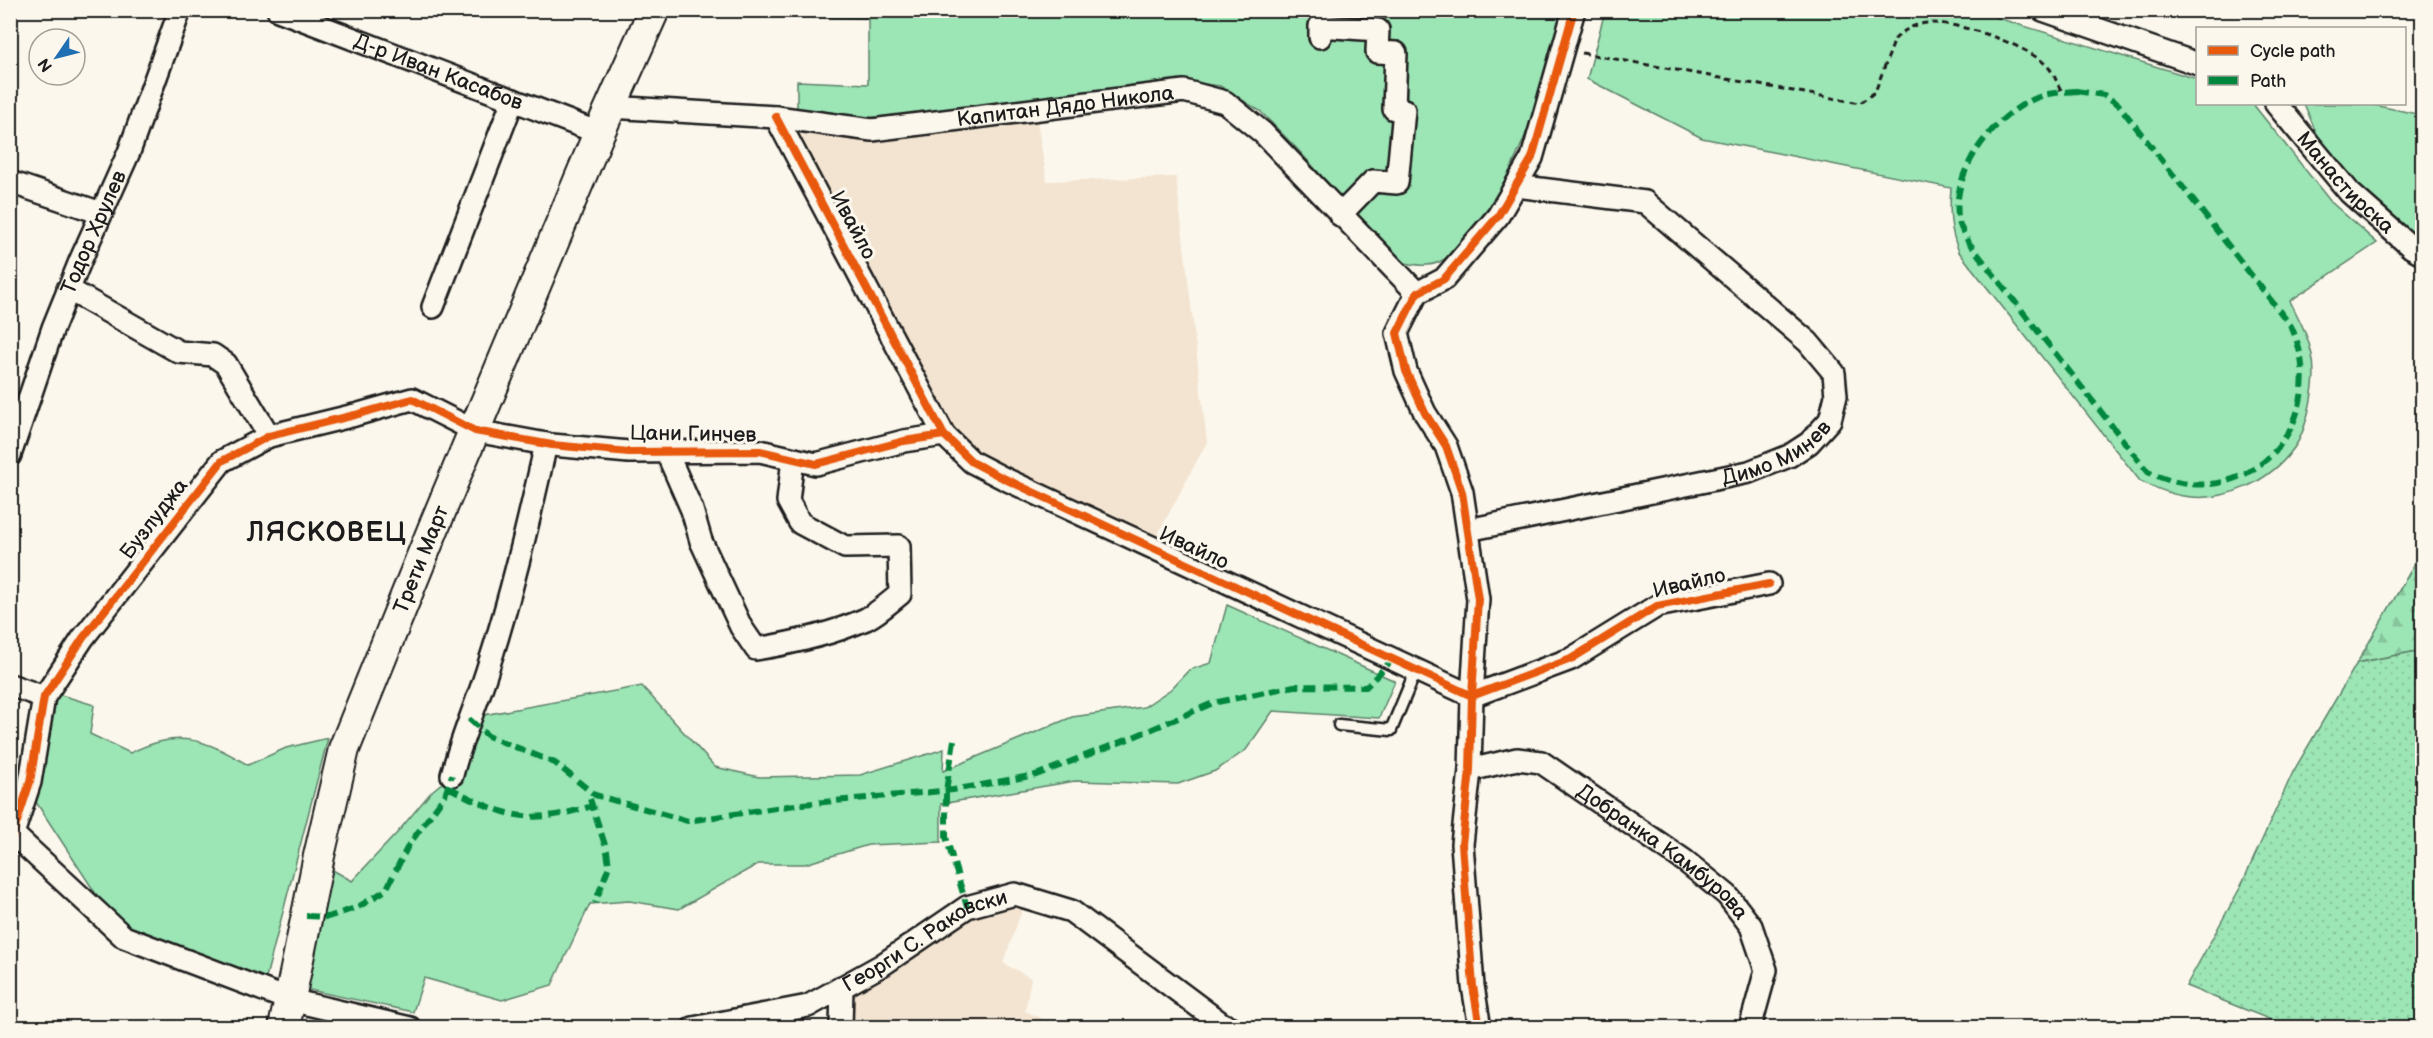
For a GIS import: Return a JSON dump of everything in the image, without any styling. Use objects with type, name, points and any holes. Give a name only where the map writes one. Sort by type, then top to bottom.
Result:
[{"type":"street","name":"Тодор Хрулев","points":[[10,455],[53,328],[129,152],[180,10]]},
{"type":"street","name":"Д-р Иван Касабов","points":[[278,10],[513,100],[605,120],[777,117]]},
{"type":"street","name":"Трети Март","points":[[287,1013],[319,856],[344,749],[605,120],[654,10]]},
{"type":"street","points":[[1480,1028],[1473,986],[1462,844],[1470,770],[1478,599],[1462,492],[1446,446],[1425,413],[1406,371],[1397,333],[1417,293],[1444,279],[1498,216],[1532,158],[1574,10]]},
{"type":"street","points":[[2043,10],[2196,63]]},
{"type":"street","points":[[1320,37],[1320,26],[1378,30],[1377,52],[1396,53],[1394,109],[1404,110],[1397,183],[1374,181],[1340,215]]},
{"type":"street","name":"Капитан Дядо Никола","points":[[777,117],[872,130],[1184,90],[1225,102],[1263,133],[1417,293]]},
{"type":"street","points":[[433,307],[513,100]]},
{"type":"street","name":"Манастирска","points":[[2277,105],[2350,194],[2410,247],[2422,253]]},
{"type":"street","name":"Ивайло","points":[[777,117],[944,435],[972,462],[1003,478],[1472,696],[1571,659],[1657,606],[1769,584]]},
{"type":"street","points":[[10,182],[101,213]]},
{"type":"street","name":"Димо Минев","points":[[1468,530],[1749,472],[1789,456],[1809,443],[1830,420],[1836,396],[1834,373],[1808,342],[1645,202],[1516,186]]},
{"type":"street","points":[[68,290],[179,352],[213,355],[226,364],[269,436]]},
{"type":"street","name":"Бузлуджа","points":[[12,839],[30,782],[44,697],[83,638],[222,461],[269,436],[355,416],[412,399],[475,431]]},
{"type":"street","name":"Цани Гинчев","points":[[475,431],[546,444],[629,452],[759,451],[816,464],[904,441],[944,435]]},
{"type":"street","points":[[452,775],[461,740],[487,672],[532,508],[546,444]]},
{"type":"street","name":"Цани Гинчев","points":[[667,453],[692,510],[700,541],[741,627],[756,649],[811,637],[868,618],[900,594],[899,546],[845,547],[800,524],[788,501],[793,459]]},
{"type":"street","points":[[10,685],[44,697]]},
{"type":"street","name":"Добранка Камбурова","points":[[1470,770],[1517,759],[1541,762],[1685,861],[1727,895],[1751,926],[1766,970],[1750,1028]]},
{"type":"street","points":[[12,839],[124,937],[287,1013],[410,1028]]},
{"type":"street","name":"Георги С. Раковски","points":[[693,1028],[808,1006],[882,965],[968,907],[1015,894],[1071,911],[1222,1024],[1232,1028]]},
{"type":"street","points":[[841,1028],[842,987]]},
{"type":"lane","points":[[1339,725],[1391,730],[1416,670]]},
{"type":"path","points":[[1563,50],[1860,103],[1875,92],[1895,39],[1911,27],[1928,23],[1944,24],[1997,38],[2022,49],[2048,67],[2062,92]]},
{"type":"shaded area","points":[[1035,109],[1047,181],[1176,177],[1207,442],[1151,547],[944,435],[780,118]]},
{"type":"shaded area","points":[[1025,902],[1003,963],[1031,978],[1025,1011],[1050,1022],[1049,1027],[841,1028],[842,987],[967,907]]},
{"type":"green space","points":[[801,11],[1561,11],[1547,69],[1529,126],[1505,180],[1490,206],[1457,248],[1439,262],[1424,265],[1399,262],[1260,111],[1220,86],[1187,82],[872,130],[797,120],[797,81],[868,84],[868,18],[801,17]]},
{"type":"green space","points":[[1605,11],[1975,11],[2196,79],[2196,105],[2254,105],[2331,202],[2377,243],[2290,301],[2303,327],[2314,368],[2313,387],[2304,427],[2297,443],[2284,460],[2259,480],[2230,493],[2199,497],[2183,496],[2166,492],[2140,481],[1959,252],[1951,221],[1951,188],[1702,138],[1587,79]]},
{"type":"green space","points":[[2304,105],[2374,105],[2422,115],[2422,240],[2381,209],[2368,196],[2343,169],[2314,128]]},
{"type":"green space","points":[[2422,551],[2422,650],[2357,663]]},
{"type":"green space","points":[[1227,605],[1395,681],[1379,718],[1273,711],[1246,750],[1215,771],[1178,784],[1075,781],[941,804],[941,842],[868,845],[805,864],[758,864],[679,909],[629,901],[590,904],[552,985],[502,1000],[424,978],[413,1012],[305,989],[331,869],[352,881],[432,791],[454,773],[478,716],[642,686],[715,767],[759,777],[860,775],[944,749],[943,771],[1072,717],[1144,707],[1171,689],[1189,670],[1211,663]]},
{"type":"green space","points":[[2422,650],[2422,1027],[2289,1027],[2186,986],[2240,888],[2293,772],[2357,663]]},
{"type":"green space","points":[[51,692],[94,705],[90,734],[130,753],[162,741],[190,740],[218,748],[248,765],[286,748],[328,738],[263,989],[124,937],[34,799]]},
{"type":"marked path","points":[[2076,91],[2104,95],[2118,104],[2291,326],[2302,362],[2301,396],[2291,427],[2273,453],[2248,472],[2218,483],[2184,483],[2148,472],[1969,243],[1962,230],[1959,222],[1958,202],[1962,182],[1981,143],[2012,112],[2030,101],[2048,94],[2076,91]]},
{"type":"marked path","points":[[469,719],[488,736],[555,763],[595,795],[688,821],[802,804],[953,790],[1036,775],[1213,703],[1294,686],[1366,687],[1392,660]]},
{"type":"marked path","points":[[954,740],[946,791],[946,837],[967,907]]},
{"type":"marked path","points":[[306,916],[328,917],[358,907],[386,890],[408,846],[445,795],[452,775]]},
{"type":"marked path","points":[[448,787],[486,805],[518,815],[551,816],[592,806]]},
{"type":"marked path","points":[[590,799],[607,851],[609,866],[595,903]]},
{"type":"cycle path","points":[[1480,1028],[1473,986],[1462,844],[1470,770],[1478,599],[1462,492],[1446,446],[1425,413],[1406,371],[1397,333],[1417,293],[1444,279],[1498,216],[1532,158],[1574,10]]},
{"type":"cycle path","points":[[776,117],[944,435],[972,462],[1003,478],[1472,696],[1571,659],[1657,606],[1769,584]]},
{"type":"cycle path","points":[[10,843],[30,782],[44,697],[83,638],[222,461],[269,436],[412,399],[475,431],[552,445],[629,452],[760,451],[816,464],[904,441],[944,435]]},
{"type":"district","name":"ЛЯСКОВЕЦ","points":[[327,533]]}]
